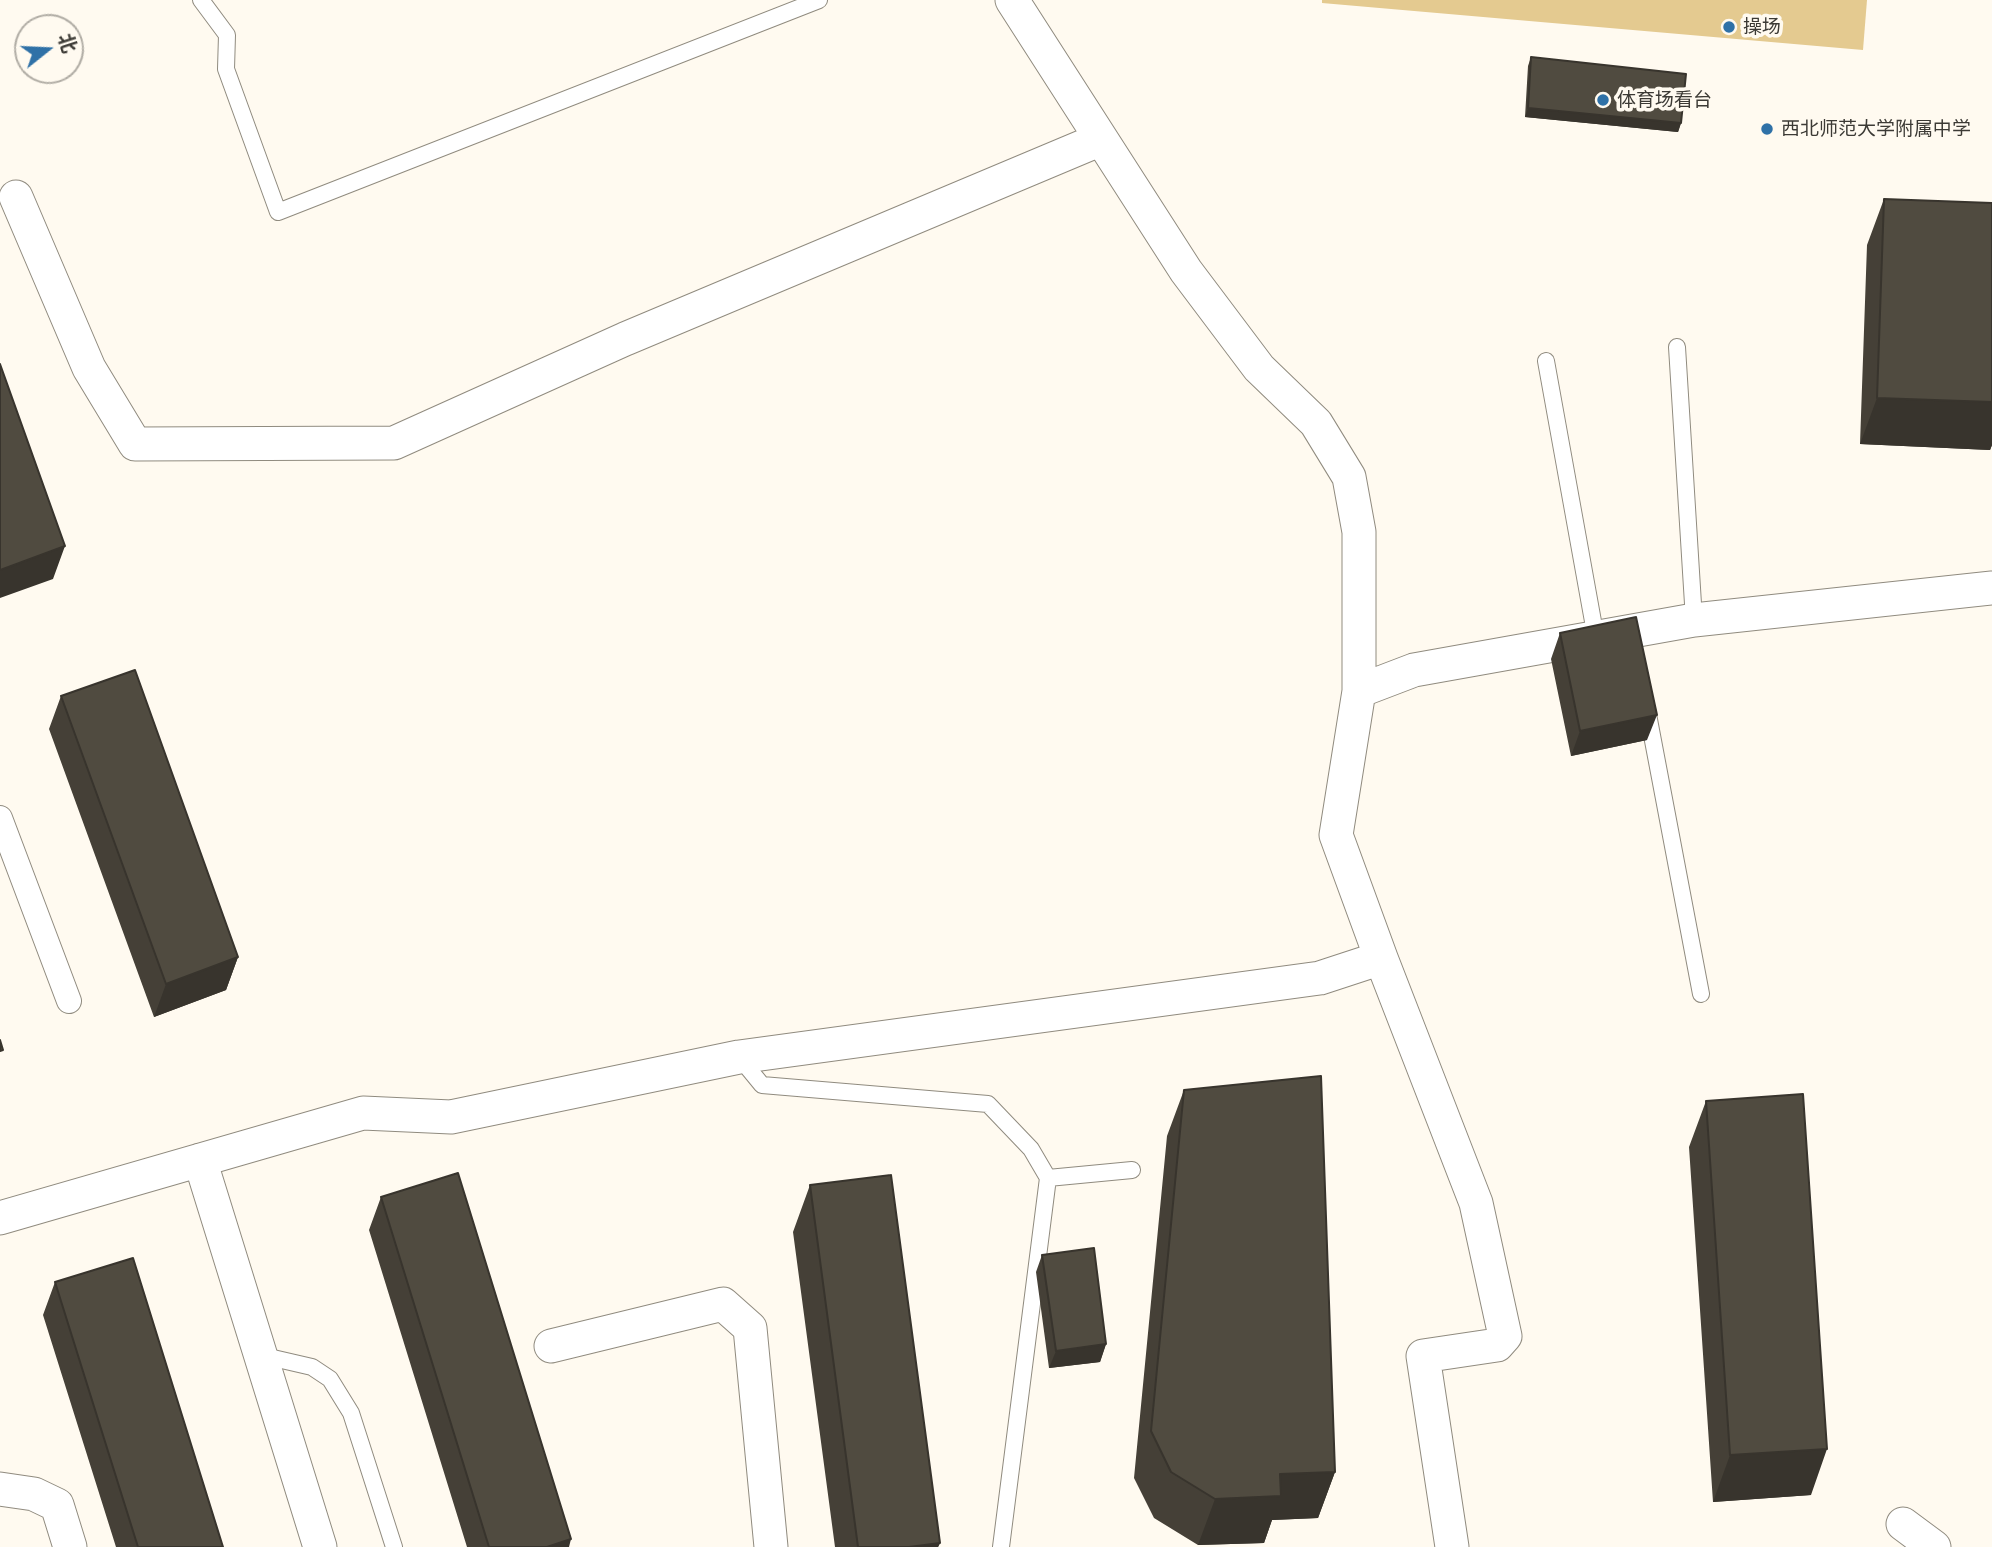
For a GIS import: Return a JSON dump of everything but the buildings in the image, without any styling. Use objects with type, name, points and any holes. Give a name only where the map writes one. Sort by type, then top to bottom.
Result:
[{"type":"street","points":[[1012,0],[1186,271],[1259,368],[1316,423],[1349,477],[1359,532],[1359,691],[1336,835],[1476,1203],[1505,1336],[1497,1345],[1423,1356],[1452,1547]]},
{"type":"street","points":[[16,197],[89,368],[135,444],[394,443],[625,339],[1101,139]]},
{"type":"street","points":[[1359,691],[1414,670],[1596,638],[1634,638],[1694,620],[1992,588]]},
{"type":"street","points":[[0,818],[69,1001]]},
{"type":"street","points":[[0,1218],[363,1113],[451,1117],[739,1057],[1320,978],[1381,958]]},
{"type":"street","points":[[200,1160],[320,1547]]},
{"type":"street","points":[[551,1346],[723,1304],[750,1328],[771,1547]]},
{"type":"street","points":[[0,1489],[34,1494],[57,1505],[70,1547]]},
{"type":"street","points":[[1903,1524],[1934,1547]]},
{"type":"lane","points":[[201,0],[227,35],[226,69],[278,212],[819,0]]},
{"type":"lane","points":[[1677,348],[1694,620]]},
{"type":"lane","points":[[1546,361],[1596,638]]},
{"type":"lane","points":[[1645,698],[1701,995]]},
{"type":"lane","points":[[739,1057],[762,1084],[988,1104],[1031,1149],[1048,1178],[1001,1547]]},
{"type":"lane","points":[[1048,1178],[1132,1170]]},
{"type":"lane","points":[[260,1355],[312,1367],[330,1379],[351,1413],[394,1547]]},
{"type":"shaded area","name":"操场","points":[[1322,0],[1867,0],[1863,50],[1322,3]]},
{"type":"place","name":"操场","points":[[1729,27]]},
{"type":"place","name":"体育场看台","points":[[1603,100]]},
{"type":"place","name":"西北师范大学附属中学","points":[[1767,129]]}]
